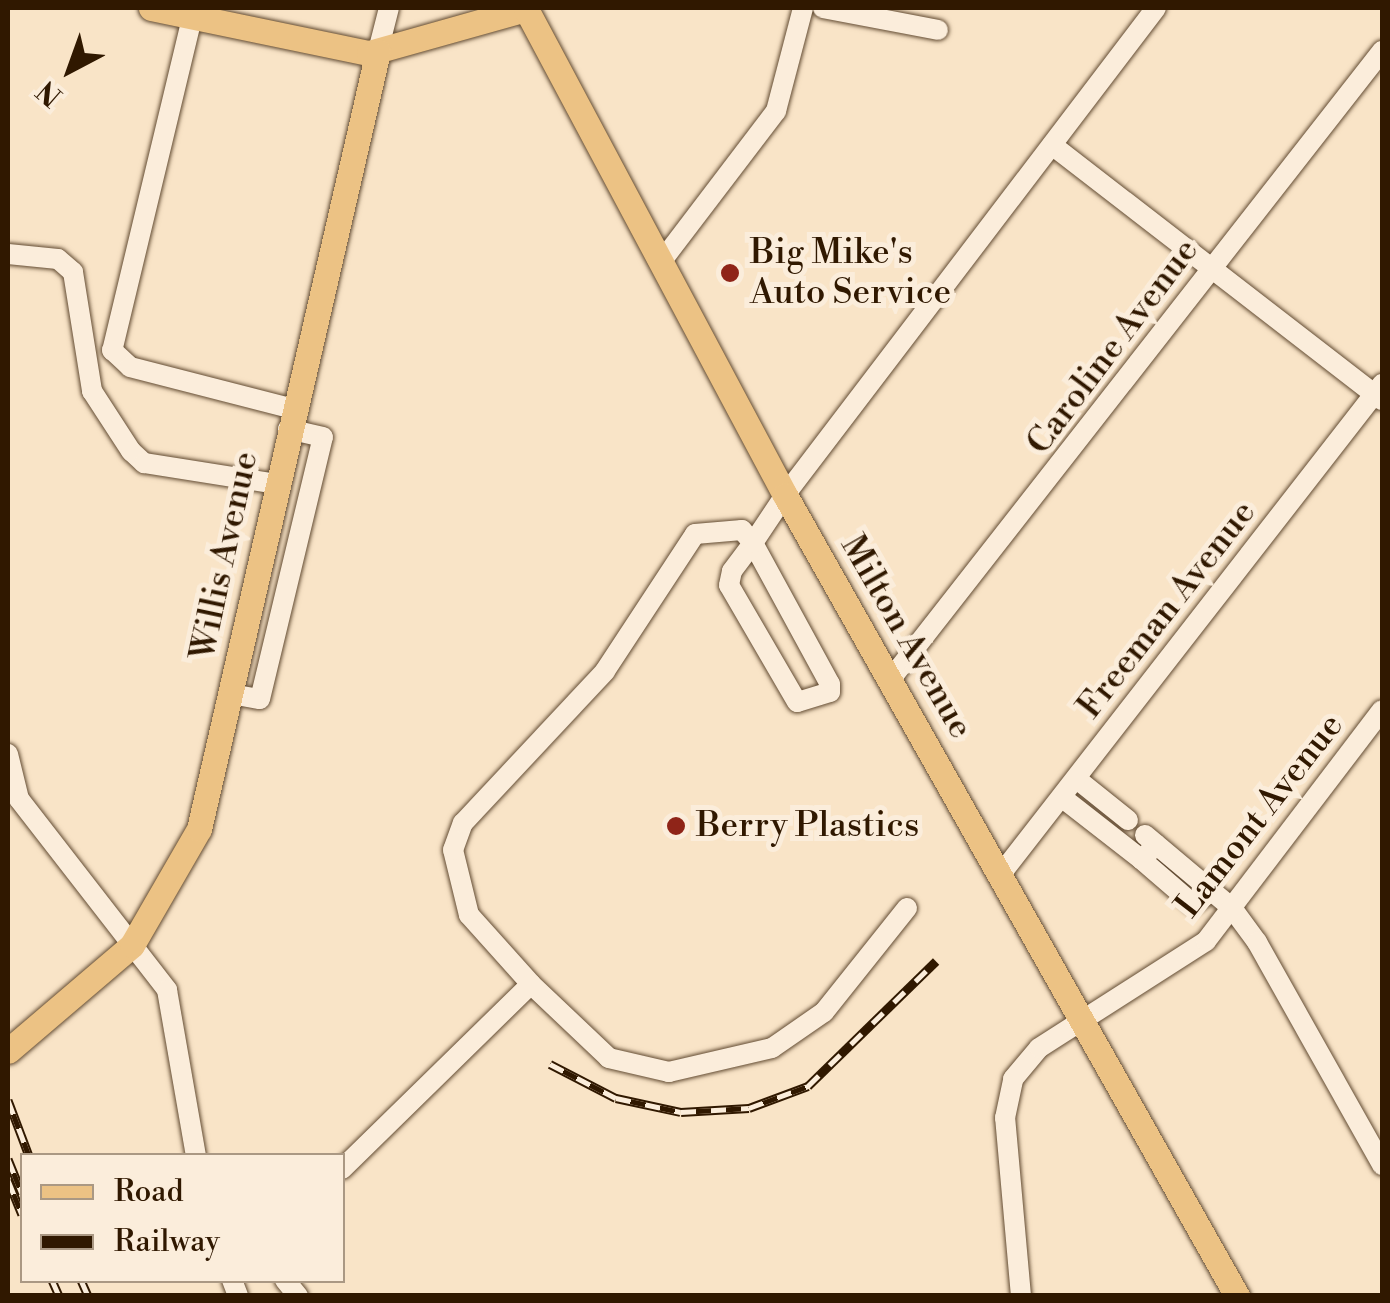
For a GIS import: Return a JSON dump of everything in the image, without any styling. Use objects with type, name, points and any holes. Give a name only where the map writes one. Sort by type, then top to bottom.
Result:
[{"type":"main road","points":[[150,8],[192,18],[252,20],[378,51],[527,8]]},
{"type":"main road","name":"Milton Avenue","points":[[527,8],[784,496],[1237,1296]]},
{"type":"main road","name":"Willis Avenue","points":[[8,1051],[78,998],[132,945],[199,829],[378,51]]},
{"type":"street","name":"Willis Avenue","points":[[378,51],[389,8]]},
{"type":"street","points":[[661,262],[776,112],[803,8]]},
{"type":"street","points":[[823,8],[938,30]]},
{"type":"street","points":[[907,908],[824,1012],[772,1048],[714,1068],[669,1072],[609,1058],[531,984],[469,915],[453,850],[463,823],[605,671],[695,534],[725,524],[753,543],[830,684],[805,707],[730,585],[753,543],[784,496],[1156,8]]},
{"type":"street","points":[[192,18],[114,356],[291,419],[323,437],[260,699],[231,694]]},
{"type":"street","name":"Caroline Avenue","points":[[890,680],[1382,50]]},
{"type":"street","points":[[1052,146],[1380,392]]},
{"type":"street","points":[[8,254],[58,258],[73,272],[92,390],[131,451],[144,462],[276,484]]},
{"type":"street","name":"Freeman Avenue","points":[[1001,874],[1064,799],[1380,392]]},
{"type":"street","name":"Lamont Avenue","points":[[1020,1296],[1004,1099],[1039,1048],[1191,954],[1232,908],[1382,710]]},
{"type":"street","points":[[8,754],[19,799],[167,990],[195,1153]]},
{"type":"street","points":[[1078,780],[1128,820]]},
{"type":"street","points":[[1064,799],[1147,847],[1232,908],[1382,1165]]},
{"type":"street","points":[[345,1166],[531,984]]},
{"type":"railway","points":[[550,1064],[616,1098],[681,1112],[749,1108],[808,1086],[936,961]]},
{"type":"railway","points":[[8,1100],[28,1153]]},
{"type":"railway","points":[[8,1159],[20,1188]]},
{"type":"railway","points":[[8,1180],[20,1209]]},
{"type":"railway","points":[[53,1283],[59,1296]]},
{"type":"railway","points":[[82,1283],[88,1296]]},
{"type":"place","name":"Big Mike's Auto Service","points":[[730,273]]},
{"type":"place","name":"Berry Plastics","points":[[676,826]]}]
